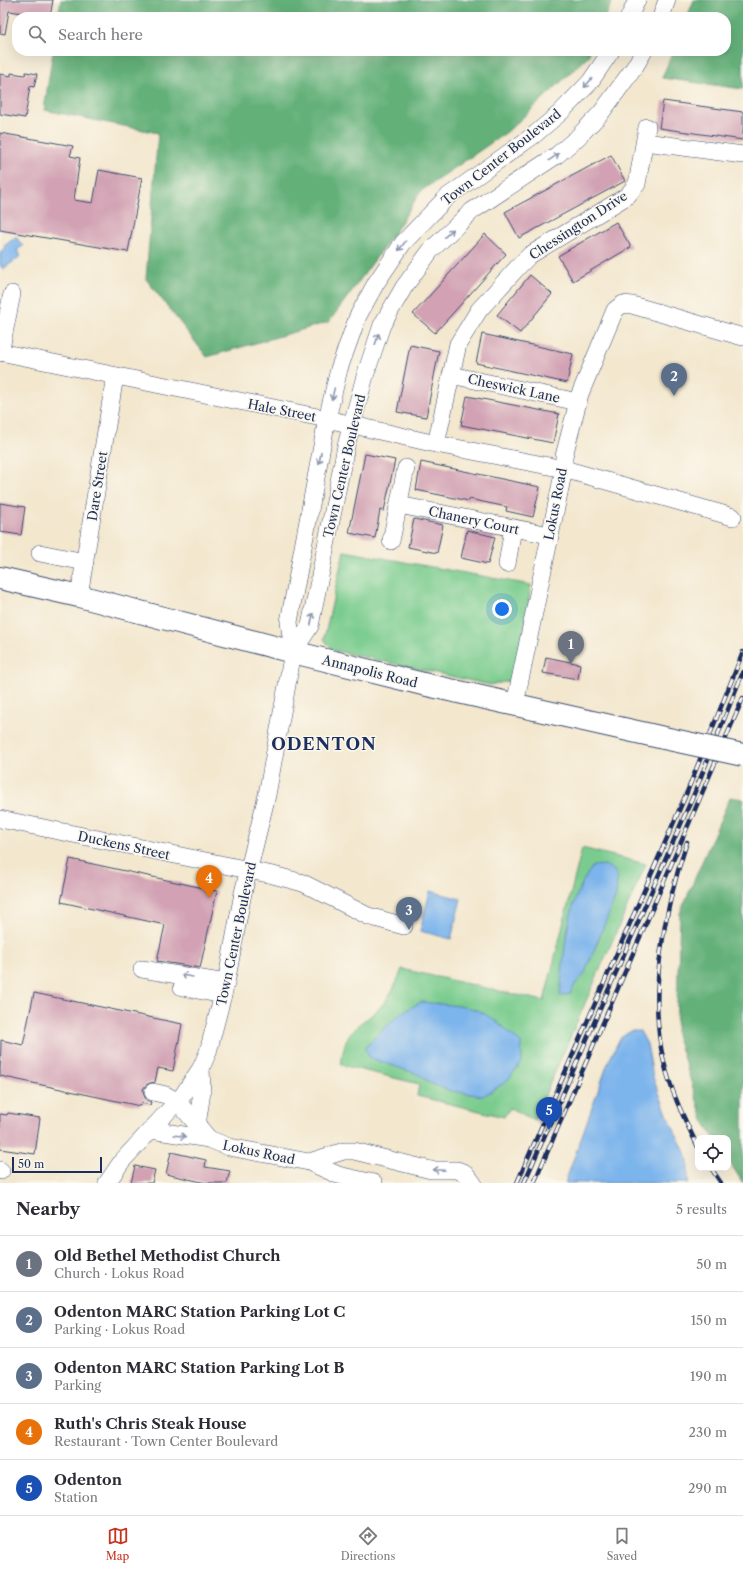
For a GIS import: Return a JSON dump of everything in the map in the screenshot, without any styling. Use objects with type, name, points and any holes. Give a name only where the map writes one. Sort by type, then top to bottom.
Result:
[{"type":"main road","name":"Annapolis Road","points":[[0,578],[79,596],[293,652],[423,684],[743,755]]},
{"type":"street","points":[[631,12],[637,0]]},
{"type":"street","points":[[663,12],[667,0]]},
{"type":"street","name":"Town Center Boulevard","points":[[107,1183],[122,1161],[178,1102],[193,1082],[210,1047],[224,989],[248,871],[267,795],[293,652],[289,622],[327,420],[339,369],[358,316],[376,283],[403,243],[447,197],[534,135],[560,113],[590,82],[608,56]]},
{"type":"street","name":"Town Center Boulevard","points":[[293,652],[310,626],[351,425],[382,326],[404,287],[431,250],[472,211],[557,155],[577,138],[601,113],[641,56]]},
{"type":"street","name":"Chessington Drive","points":[[436,444],[458,344],[479,310],[518,266],[530,255],[627,196],[637,184],[646,135],[743,155]]},
{"type":"street","points":[[0,353],[12,294]]},
{"type":"street","name":"Lokus Road","points":[[515,704],[549,535],[564,469],[564,456],[578,402],[603,335],[615,310],[623,304],[632,305],[743,337]]},
{"type":"street","name":"Hale Street","points":[[0,353],[351,425],[436,444],[564,469],[734,517]]},
{"type":"street","name":"Cheswick Lane","points":[[451,375],[578,402]]},
{"type":"street","name":"Dare Street","points":[[79,596],[114,376]]},
{"type":"street","points":[[391,541],[406,468]]},
{"type":"street","name":"Chanery Court","points":[[399,505],[549,535]]},
{"type":"street","points":[[507,564],[513,528]]},
{"type":"street","points":[[40,553],[85,562]]},
{"type":"street","name":"Duckens Street","points":[[0,819],[273,875],[303,883],[368,916],[404,926]]},
{"type":"street","points":[[141,974],[224,989]]},
{"type":"street","points":[[197,1124],[202,1092],[201,1068]]},
{"type":"street","points":[[153,1092],[166,1095],[178,1102]]},
{"type":"street","name":"Lokus Road","points":[[178,1102],[209,1140]]},
{"type":"street","name":"Lokus Road","points":[[151,1130],[209,1140],[229,1147],[309,1162],[338,1174],[374,1183]]},
{"type":"street","points":[[309,1162],[344,1151],[354,1151],[431,1170],[457,1170],[465,1173],[473,1183]]},
{"type":"green space","points":[[61,0],[613,0],[607,12],[59,12]]},
{"type":"green space","points":[[694,0],[743,0],[743,89],[662,78],[671,56],[731,56],[731,12],[689,12]]},
{"type":"green space","points":[[52,56],[588,56],[507,132],[421,191],[393,235],[329,322],[207,357],[146,279],[158,133],[44,110]]},
{"type":"green space","points":[[344,551],[531,585],[519,665],[509,681],[490,685],[332,650],[324,639]]},
{"type":"green space","points":[[730,797],[743,799],[743,1183],[731,1165],[731,1135],[712,1135],[703,1120],[676,1034],[680,913]]},
{"type":"green space","points":[[582,848],[646,864],[534,1120],[510,1108],[504,1117],[417,1096],[419,1084],[341,1065],[344,1047],[348,1036],[383,1003],[394,987],[402,969],[544,1001]]},
{"type":"water","points":[[16,237],[23,246],[17,250],[21,256],[3,269],[0,265],[0,252],[5,248],[4,246]]},
{"type":"water","points":[[605,865],[615,871],[617,879],[616,896],[584,975],[576,983],[570,994],[560,996],[565,945],[577,895],[593,866]]},
{"type":"water","points":[[430,891],[461,899],[451,939],[420,931]]},
{"type":"water","points":[[421,1002],[466,1007],[479,1011],[490,1017],[521,1043],[522,1062],[506,1082],[483,1096],[451,1091],[430,1083],[420,1075],[370,1058],[365,1048],[401,1013]]},
{"type":"water","points":[[631,1031],[640,1031],[647,1044],[653,1077],[667,1114],[688,1159],[688,1183],[565,1183],[608,1063],[620,1038]]},
{"type":"building","points":[[0,0],[53,0],[51,12],[9,11],[5,34],[0,33]]},
{"type":"building","points":[[26,72],[37,74],[34,87],[30,86],[25,118],[0,114],[0,74],[11,76],[11,73],[25,75]]},
{"type":"building","points":[[663,101],[743,112],[743,140],[659,128]]},
{"type":"building","points":[[0,133],[73,146],[70,156],[80,158],[74,200],[93,203],[99,170],[142,178],[128,252],[0,230]]},
{"type":"building","points":[[611,155],[625,181],[519,238],[505,212]]},
{"type":"building","points":[[616,222],[631,247],[573,281],[558,256]]},
{"type":"building","points":[[485,234],[506,254],[435,333],[413,314]]},
{"type":"building","points":[[530,275],[552,294],[520,333],[497,315]]},
{"type":"building","points":[[482,334],[573,354],[567,383],[476,363]]},
{"type":"building","points":[[410,345],[439,351],[426,417],[397,412]]},
{"type":"building","points":[[467,396],[559,414],[553,443],[461,425]]},
{"type":"building","points":[[365,454],[395,460],[384,511],[380,510],[375,538],[349,533]]},
{"type":"building","points":[[421,462],[540,487],[533,517],[506,511],[507,507],[416,490]]},
{"type":"building","points":[[0,503],[25,507],[21,535],[0,532]]},
{"type":"building","points":[[414,519],[443,525],[437,553],[408,547]]},
{"type":"building","points":[[467,530],[495,537],[488,564],[461,558]]},
{"type":"building","points":[[546,657],[580,664],[578,679],[543,673]]},
{"type":"building","points":[[70,859],[217,891],[200,968],[157,961],[165,925],[61,902]]},
{"type":"building","points":[[34,993],[182,1024],[173,1071],[158,1068],[155,1082],[146,1085],[143,1089],[146,1100],[151,1102],[150,1105],[141,1103],[140,1106],[0,1076],[1,1040],[23,1045]]},
{"type":"building","points":[[8,1113],[40,1118],[35,1154],[0,1149],[0,1114],[7,1115]]},
{"type":"building","points":[[171,1152],[206,1160],[205,1167],[230,1171],[227,1183],[206,1183],[166,1174]]},
{"type":"building","points":[[135,1166],[155,1170],[152,1183],[131,1183]]},
{"type":"railway","points":[[517,1183],[687,792],[743,652]]},
{"type":"railway","points":[[524,1183],[694,794],[743,672]]},
{"type":"railway","points":[[534,1183],[743,698]]},
{"type":"railway","points":[[687,842],[679,867],[666,922],[661,951],[657,1008],[659,1036],[670,1084],[695,1141]]},
{"type":"railway","points":[[713,1171],[721,1183]]},
{"type":"place","name":"Odenton MARC Station Parking Lot C","points":[[674,396]]},
{"type":"place","name":"Old Bethel Methodist Church","points":[[571,664]]},
{"type":"place","name":"Ruth's Chris Steak House","points":[[209,898]]},
{"type":"place","name":"Odenton MARC Station Parking Lot B","points":[[409,930]]},
{"type":"place","name":"Odenton","points":[[549,1130]]},
{"type":"district","name":"ODENTON","points":[[324,744]]}]
